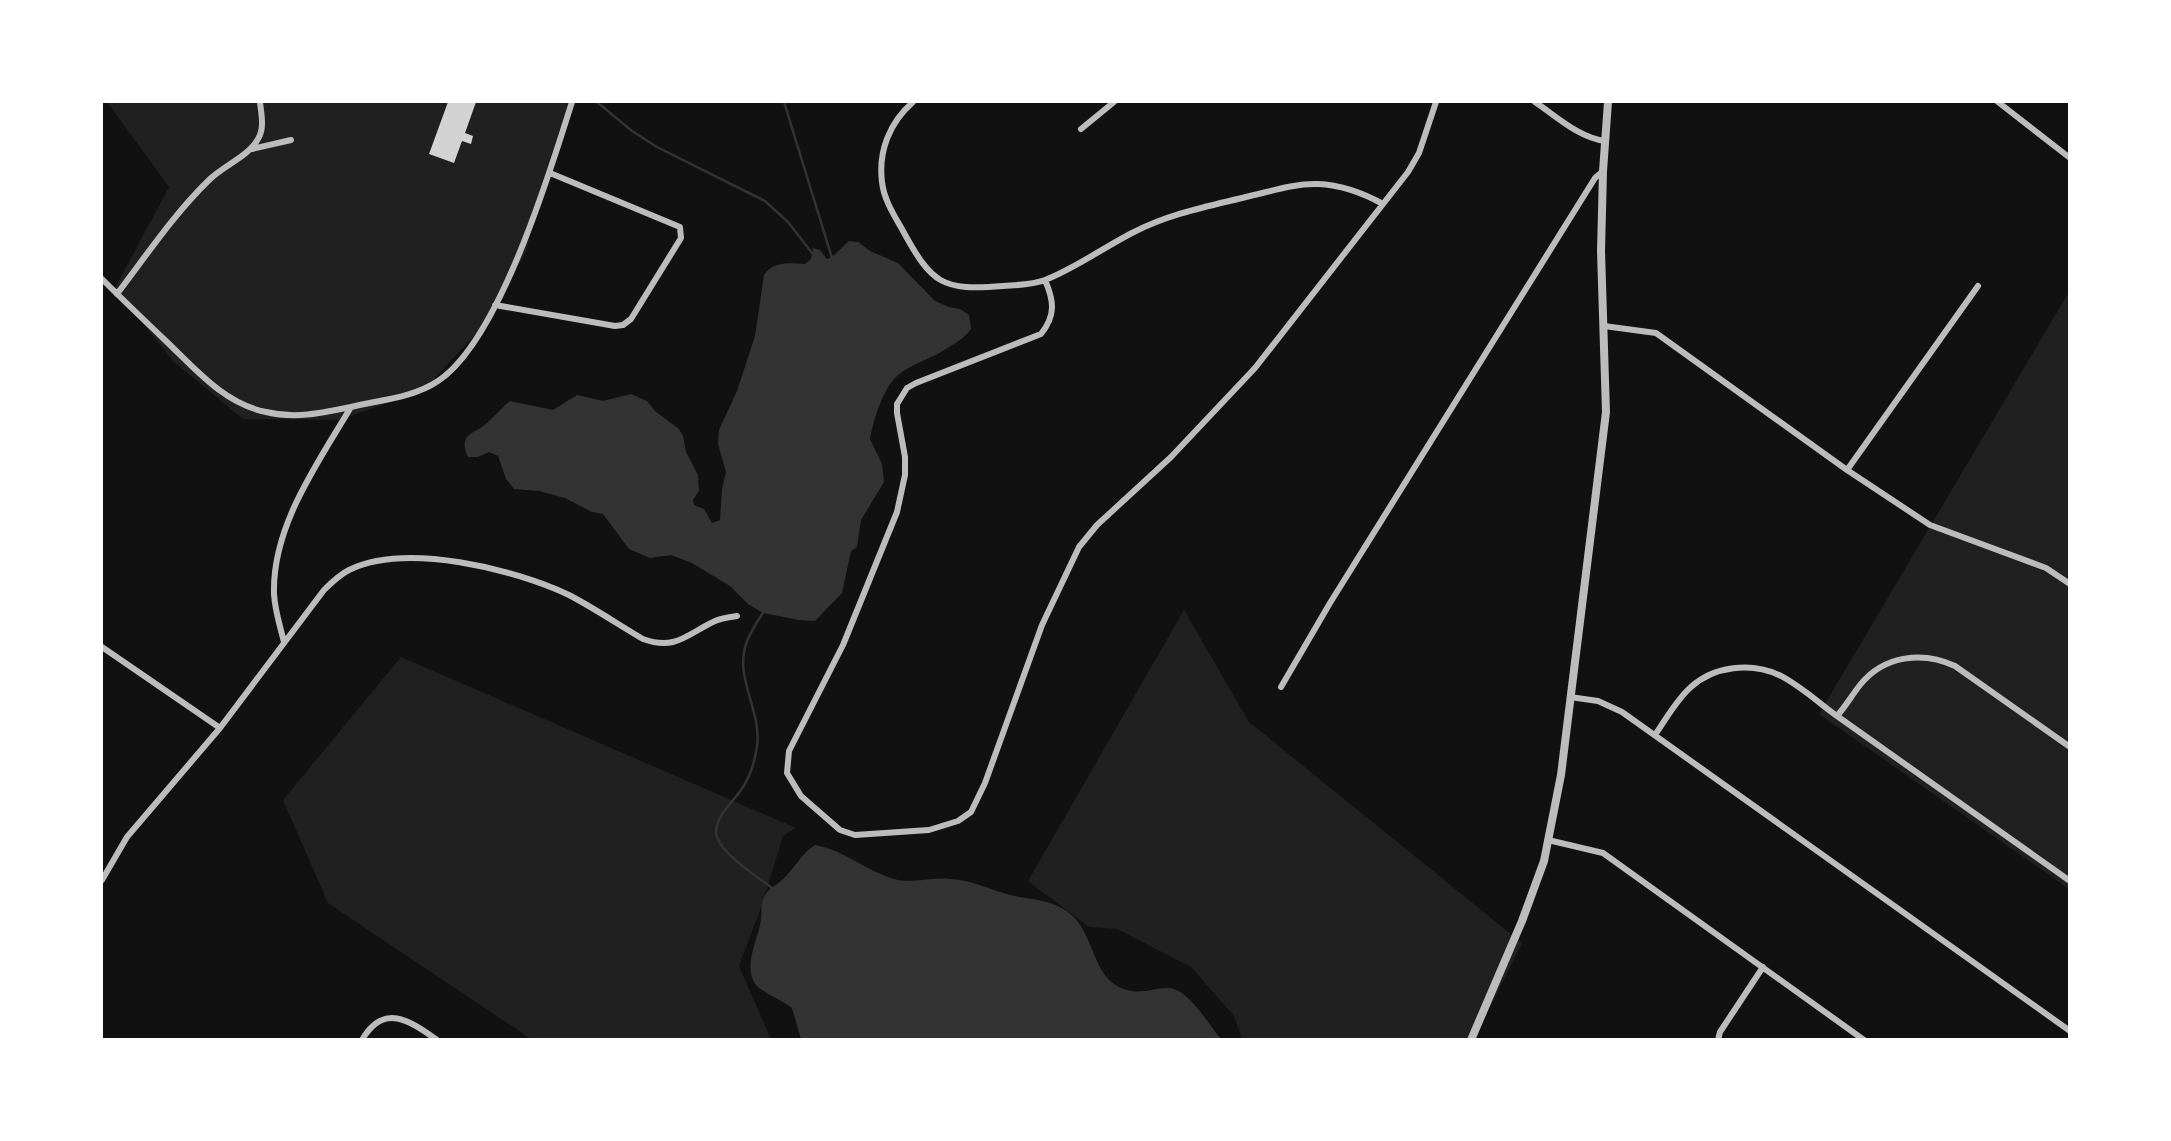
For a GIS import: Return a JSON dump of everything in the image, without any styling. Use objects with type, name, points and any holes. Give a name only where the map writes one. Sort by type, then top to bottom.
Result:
[{"type":"street","points":[[252,149],[261,136],[260,102]]},
{"type":"street","points":[[102,279],[210,383],[239,403],[264,412],[291,416],[315,415],[415,392],[440,380],[455,366],[474,341],[495,305],[550,173],[572,102]]},
{"type":"street","points":[[913,102],[889,132],[884,146],[881,174],[887,202],[918,260],[932,275],[949,285],[968,289],[1045,280],[1136,231],[1172,215],[1292,187],[1316,184],[1340,186],[1383,204]]},
{"type":"street","points":[[1081,129],[1114,102]]},
{"type":"street","points":[[1045,280],[1052,297],[1053,309],[1049,323],[1041,334],[916,383],[901,396],[897,413],[903,439],[905,475],[897,512],[843,645],[789,751],[787,774],[801,796],[834,825],[855,835],[929,830],[958,821],[971,812],[985,783],[1042,625],[1079,547],[1097,525],[1171,457],[1240,385],[1408,172],[1419,153],[1436,102]]},
{"type":"street","points":[[1535,102],[1583,135],[1605,141]]},
{"type":"street","points":[[1471,1040],[1522,921],[1544,861],[1561,775],[1606,412],[1601,251],[1608,102]]},
{"type":"street","points":[[1998,102],[2070,158]]},
{"type":"street","points":[[117,294],[158,240],[226,164],[252,149],[291,140]]},
{"type":"street","points":[[1281,687],[1330,603],[1595,177],[1603,170]]},
{"type":"street","points":[[495,305],[615,326],[623,325],[631,319],[681,238],[680,227],[550,173]]},
{"type":"street","points":[[1847,470],[1979,286]]},
{"type":"street","points":[[1604,326],[1656,334],[1847,470],[1930,525],[2046,568],[2070,584]]},
{"type":"street","points":[[284,642],[274,596],[275,570],[280,547],[304,486],[351,407]]},
{"type":"street","points":[[102,880],[127,837],[220,728],[324,590],[340,575],[363,565],[417,556],[445,559],[542,584],[571,596],[655,644],[677,642],[717,620],[737,616]]},
{"type":"street","points":[[102,647],[220,728]]},
{"type":"street","points":[[1837,716],[1862,683],[1880,667],[1918,656],[1940,658],[2070,747]]},
{"type":"street","points":[[1655,735],[1689,688],[1706,675],[1725,669],[1747,667],[1778,675],[2070,881]]},
{"type":"street","points":[[1570,697],[1598,701],[1622,712],[2070,1031]]},
{"type":"street","points":[[1548,840],[1603,853],[1864,1040]]},
{"type":"street","points":[[1718,1040],[1720,1032],[1763,967]]},
{"type":"street","points":[[362,1040],[367,1031],[380,1020],[395,1017],[411,1022],[437,1040]]},
{"type":"shaded area","points":[[107,102],[572,102],[548,168],[526,251],[494,314],[424,390],[339,420],[243,419],[173,361],[115,288],[169,187]]},
{"type":"shaded area","points":[[849,241],[858,242],[870,251],[898,263],[935,301],[960,309],[969,315],[971,329],[964,337],[936,355],[903,371],[887,389],[876,414],[870,439],[882,464],[884,482],[861,520],[857,547],[851,551],[842,593],[815,621],[763,613],[748,604],[730,586],[692,563],[671,555],[650,558],[629,549],[603,514],[592,512],[565,498],[539,491],[514,489],[506,479],[498,456],[489,452],[478,457],[468,457],[465,443],[469,435],[488,422],[510,401],[553,410],[577,395],[603,401],[631,394],[647,401],[655,411],[679,429],[686,452],[698,475],[699,491],[693,500],[694,505],[704,509],[712,523],[720,520],[726,472],[718,444],[719,430],[737,391],[755,336],[764,275],[777,265],[805,264],[811,259],[813,248],[820,250],[827,259],[832,257]]},
{"type":"shaded area","points":[[2069,292],[2069,889],[1819,714]]},
{"type":"shaded area","points":[[1184,610],[1249,722],[1522,943],[1474,1039],[1242,1039],[1234,1016],[1191,967],[1117,929],[1089,927],[1028,881]]},
{"type":"shaded area","points":[[401,657],[796,828],[783,836],[762,905],[739,966],[771,1039],[531,1039],[328,903],[283,800]]},
{"type":"shaded area","points":[[815,845],[898,880],[958,880],[1061,907],[1083,929],[1102,971],[1109,980],[1126,990],[1168,988],[1181,992],[1194,1004],[1221,1039],[801,1039],[792,1008],[755,984],[751,962],[764,898]]},
{"type":"building","points":[[448,102],[476,102],[465,133],[473,136],[471,144],[462,141],[454,163],[429,154]]},
{"type":"waterway","points":[[597,102],[632,131],[657,147],[765,201],[788,222],[812,253]]},
{"type":"waterway","points":[[784,102],[832,258]]},
{"type":"waterway","points":[[763,613],[749,637],[743,668],[756,719],[755,757],[746,782],[722,814],[716,832],[723,848],[772,888]]}]
